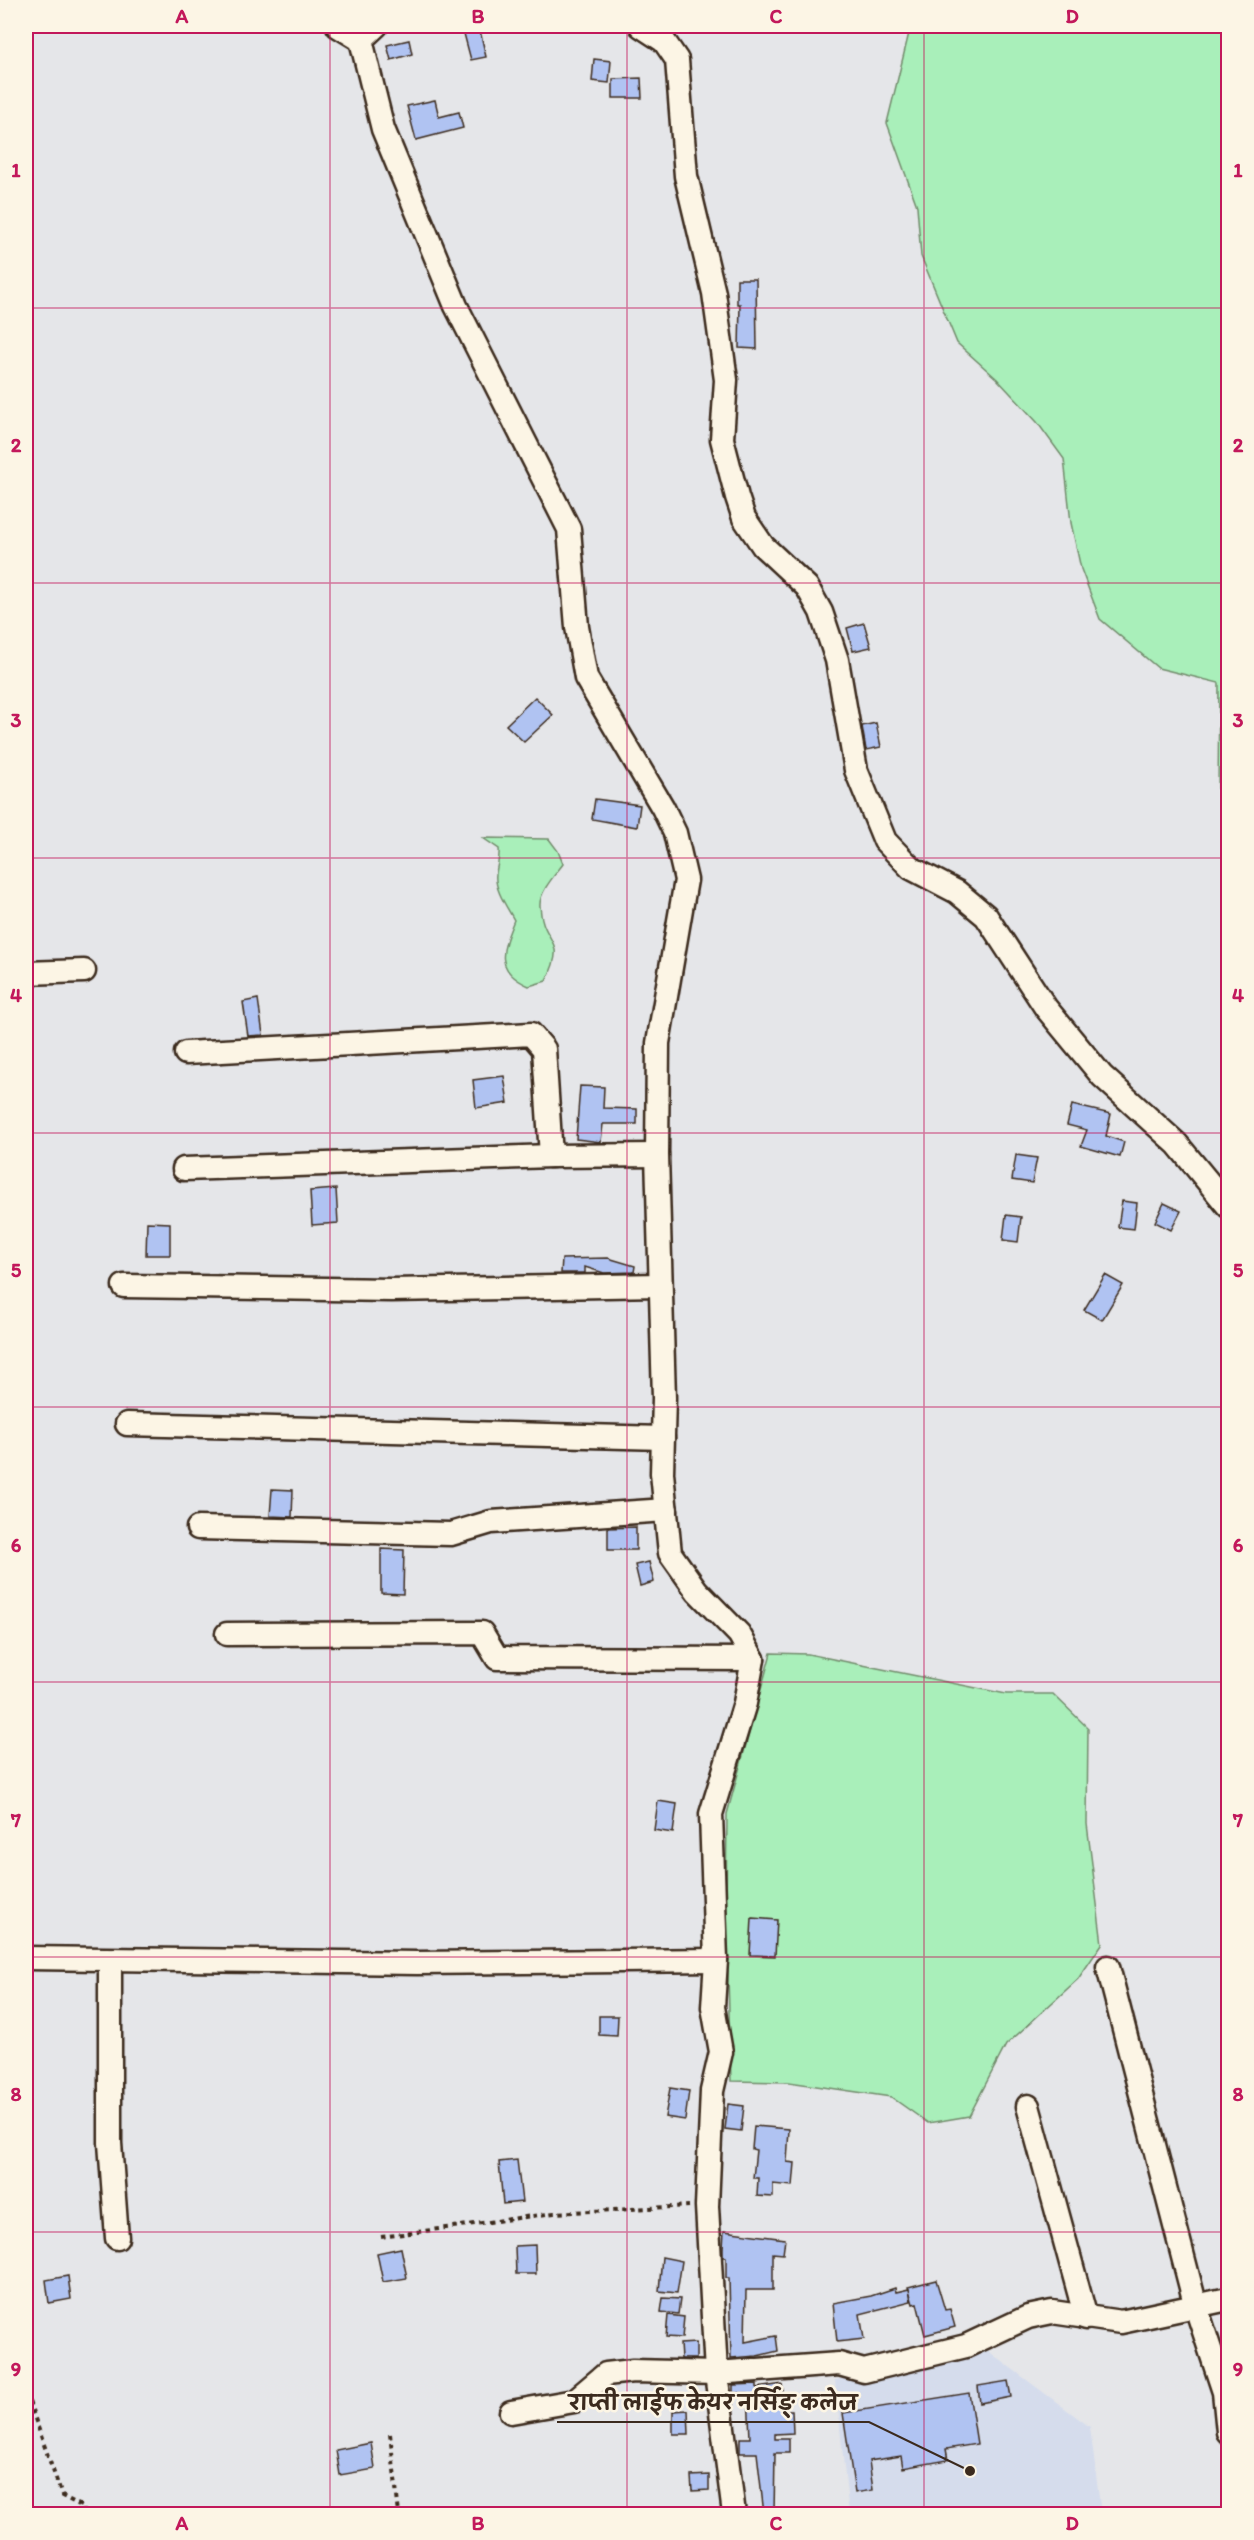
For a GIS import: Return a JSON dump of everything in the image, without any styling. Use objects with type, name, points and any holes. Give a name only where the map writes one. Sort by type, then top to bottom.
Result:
[{"type":"street","points":[[338,26],[368,33],[383,129],[456,306],[569,529],[577,627],[586,678],[675,833],[686,880],[657,1043],[659,1285],[664,1398],[662,1473],[670,1552],[697,1590],[739,1634],[753,1659],[745,1703],[711,1814],[716,1960],[713,2007],[721,2052],[712,2091],[707,2205],[716,2373],[734,2514]]},
{"type":"street","points":[[641,26],[664,41],[677,60],[686,176],[714,293],[726,380],[722,439],[736,497],[744,518],[763,546],[807,588],[821,612],[837,660],[856,770],[885,841],[911,868],[957,892],[986,916],[1046,1008],[1102,1076],[1177,1144],[1228,1206]]},
{"type":"street","points":[[26,973],[84,971]]},
{"type":"street","points":[[186,1053],[531,1034],[544,1049],[551,1156]]},
{"type":"street","points":[[183,1169],[551,1156],[657,1155]]},
{"type":"street","points":[[124,1286],[391,1290],[659,1285]]},
{"type":"street","points":[[127,1424],[663,1438]]},
{"type":"street","points":[[198,1528],[451,1534],[491,1522],[666,1510]]},
{"type":"street","points":[[227,1634],[482,1633],[497,1658],[753,1659]]},
{"type":"street","points":[[26,1958],[110,1961],[716,1960]]},
{"type":"street","points":[[110,1961],[110,2143],[117,2238]]},
{"type":"street","points":[[1108,1967],[1196,2307],[1224,2392],[1228,2432]]},
{"type":"street","points":[[1028,2106],[1086,2318]]},
{"type":"street","points":[[511,2412],[574,2401],[606,2374],[633,2371],[716,2373],[839,2364],[864,2370],[966,2346],[1036,2315],[1052,2312],[1121,2322],[1228,2299]]},
{"type":"path","points":[[381,2237],[554,2213],[707,2205]]},
{"type":"path","points":[[26,2393],[63,2496],[82,2507],[83,2514]]},
{"type":"path","points":[[390,2434],[399,2514]]},
{"type":"shaded area","points":[[988,2351],[1090,2427],[1101,2514],[849,2514],[835,2380]]},
{"type":"green space","points":[[908,26],[1228,26],[1228,800],[1218,797],[1219,683],[1158,668],[1100,619],[1081,569],[1071,523],[1064,459],[1037,422],[997,379],[957,343],[921,256],[917,206],[887,123],[909,33]]},
{"type":"green space","points":[[483,838],[549,839],[558,851],[563,864],[548,884],[540,901],[542,919],[555,948],[555,956],[546,981],[529,986],[518,980],[505,966],[504,950],[514,920],[497,886],[499,849]]},
{"type":"green space","points":[[771,1653],[808,1654],[1006,1694],[1053,1694],[1088,1728],[1087,1824],[1102,1944],[1078,1979],[1006,2045],[969,2116],[928,2123],[891,2097],[789,2082],[731,2081],[726,1906],[727,1814]]},
{"type":"building","points":[[462,26],[479,26],[486,57],[471,60]]},
{"type":"building","points":[[409,40],[412,54],[391,60],[387,45]]},
{"type":"building","points":[[594,59],[611,61],[609,83],[592,81]]},
{"type":"building","points":[[641,78],[642,98],[613,98],[613,79]]},
{"type":"building","points":[[435,100],[439,117],[459,112],[463,128],[416,140],[407,106]]},
{"type":"building","points":[[737,279],[756,279],[757,349],[739,348],[740,304],[737,304]]},
{"type":"building","points":[[864,623],[871,647],[853,651],[847,628]]},
{"type":"building","points":[[535,697],[553,715],[524,742],[506,725]]},
{"type":"building","points":[[876,723],[881,747],[866,750],[862,726]]},
{"type":"building","points":[[595,799],[640,805],[637,827],[592,819]]},
{"type":"building","points":[[258,999],[263,1035],[248,1036],[243,1002]]},
{"type":"building","points":[[504,1076],[508,1103],[476,1108],[473,1080]]},
{"type":"building","points":[[580,1086],[604,1087],[603,1108],[637,1109],[637,1124],[603,1124],[601,1142],[576,1139]]},
{"type":"building","points":[[1072,1105],[1111,1114],[1106,1136],[1124,1142],[1120,1157],[1081,1146],[1087,1130],[1067,1125]]},
{"type":"building","points":[[1016,1155],[1037,1158],[1032,1183],[1012,1180]]},
{"type":"building","points":[[336,1189],[338,1223],[312,1225],[310,1191]]},
{"type":"building","points":[[1122,1201],[1137,1203],[1134,1229],[1118,1227]]},
{"type":"building","points":[[1164,1203],[1181,1211],[1171,1230],[1155,1222]]},
{"type":"building","points":[[1006,1215],[1021,1217],[1018,1242],[1003,1240]]},
{"type":"building","points":[[147,1222],[170,1223],[170,1255],[146,1255]]},
{"type":"building","points":[[608,1258],[635,1266],[634,1272],[604,1273],[585,1267],[585,1273],[561,1273],[562,1259]]},
{"type":"building","points":[[1105,1275],[1123,1285],[1102,1320],[1084,1310]]},
{"type":"building","points":[[272,1489],[293,1490],[292,1517],[270,1516]]},
{"type":"building","points":[[636,1527],[636,1550],[608,1550],[608,1528]]},
{"type":"building","points":[[381,1549],[404,1550],[403,1594],[381,1593]]},
{"type":"building","points":[[649,1562],[654,1582],[640,1586],[635,1565]]},
{"type":"building","points":[[658,1801],[677,1804],[673,1833],[654,1830]]},
{"type":"building","points":[[752,1918],[777,1920],[775,1956],[750,1955]]},
{"type":"building","points":[[599,2016],[618,2016],[617,2036],[599,2035]]},
{"type":"building","points":[[670,2088],[689,2091],[685,2120],[665,2117]]},
{"type":"building","points":[[728,2104],[744,2106],[741,2131],[725,2129]]},
{"type":"building","points":[[754,2126],[789,2129],[787,2162],[795,2163],[793,2186],[773,2184],[773,2197],[757,2196],[758,2178],[753,2178],[756,2150],[752,2149]]},
{"type":"building","points":[[517,2160],[522,2202],[503,2204],[499,2162]]},
{"type":"building","points":[[724,2231],[785,2239],[783,2254],[773,2253],[773,2290],[746,2290],[745,2342],[776,2336],[778,2351],[757,2356],[731,2358],[729,2278],[726,2278],[726,2257],[723,2257]]},
{"type":"building","points":[[535,2245],[536,2274],[516,2274],[515,2246]]},
{"type":"building","points":[[401,2248],[407,2278],[383,2282],[377,2253]]},
{"type":"building","points":[[662,2257],[682,2261],[677,2293],[659,2291]]},
{"type":"building","points":[[68,2276],[71,2299],[49,2303],[46,2280]]},
{"type":"building","points":[[936,2280],[945,2310],[950,2309],[955,2327],[925,2335],[917,2303],[913,2304],[908,2287]]},
{"type":"building","points":[[895,2288],[896,2292],[909,2289],[911,2301],[860,2314],[864,2339],[837,2342],[833,2303],[871,2296]]},
{"type":"building","points":[[663,2298],[680,2299],[678,2314],[661,2312]]},
{"type":"building","points":[[668,2315],[684,2317],[682,2338],[666,2337]]},
{"type":"building","points":[[696,2343],[696,2359],[681,2359],[680,2344]]},
{"type":"building","points":[[1008,2381],[1011,2397],[980,2403],[978,2386]]},
{"type":"building","points":[[757,2384],[757,2388],[782,2384],[786,2410],[792,2410],[793,2433],[775,2434],[775,2439],[789,2439],[789,2453],[775,2453],[774,2514],[764,2514],[757,2453],[740,2453],[740,2438],[750,2438],[748,2393],[733,2393],[733,2385]]},
{"type":"building","points":[[969,2393],[977,2444],[946,2449],[948,2460],[903,2468],[901,2456],[869,2461],[873,2490],[855,2493],[843,2413]]},
{"type":"building","points":[[688,2410],[689,2434],[673,2434],[673,2411]]},
{"type":"building","points":[[371,2443],[375,2469],[340,2475],[336,2450]]},
{"type":"building","points":[[709,2475],[709,2490],[692,2491],[691,2476]]},
{"type":"place","name":"राप्ती लाईफ केयर नर्सिङ् कलेज","points":[[970,2471]]}]
